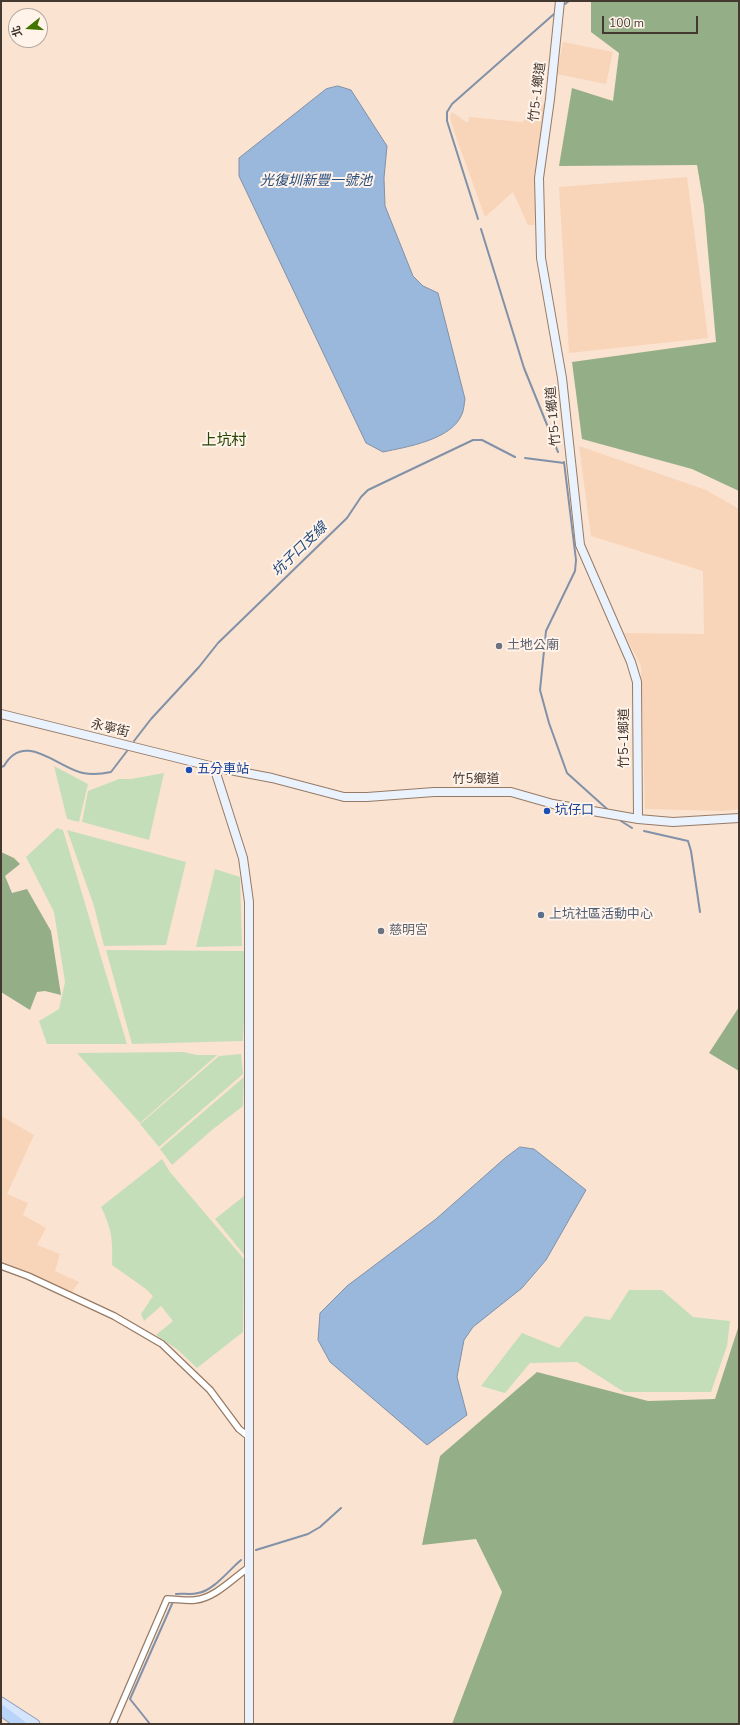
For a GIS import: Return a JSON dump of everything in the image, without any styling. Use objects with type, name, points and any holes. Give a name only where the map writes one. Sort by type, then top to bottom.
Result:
[{"type":"highway","points":[[1,1710],[20,1724]]},
{"type":"highway","points":[[1,1716],[14,1724]]},
{"type":"main road","points":[[1,1702],[35,1724]]},
{"type":"street","name":"竹5-1鄉道","points":[[560,1],[550,100],[539,178],[541,258],[562,378],[580,545],[631,662],[637,682],[638,819]]},
{"type":"street","name":"永寧街","points":[[1,714],[214,767]]},
{"type":"street","name":"竹5鄉道","points":[[214,767],[272,778],[344,797],[440,792],[511,792],[553,804],[638,819],[673,822],[739,818]]},
{"type":"street","points":[[214,767],[243,858],[249,902],[249,1724]]},
{"type":"street","points":[[1,1266],[28,1276],[114,1316],[162,1344],[210,1390],[240,1429],[249,1437]]},
{"type":"street","points":[[114,1724],[167,1599],[196,1600],[206,1597],[215,1593],[248,1568]]},
{"type":"shaded area","points":[[563,42],[613,52],[606,84],[557,74]]},
{"type":"shaded area","points":[[545,103],[534,225],[528,225],[513,192],[485,217],[455,134],[450,118],[452,112],[468,123],[469,117],[522,122]]},
{"type":"shaded area","points":[[687,177],[708,338],[569,353],[559,187]]},
{"type":"shaded area","points":[[579,446],[706,490],[739,509],[739,809],[725,811],[645,809],[641,666],[624,633],[704,634],[703,571],[591,536]]},
{"type":"shaded area","points":[[1,1116],[34,1135],[7,1194],[28,1203],[23,1215],[46,1228],[37,1245],[60,1254],[55,1271],[79,1282],[72,1292],[1,1261]]},
{"type":"green space","points":[[591,1],[739,1],[739,491],[692,469],[582,439],[572,362],[716,342],[704,206],[697,165],[559,166],[572,88],[613,101],[619,53],[591,32]]},
{"type":"green space","points":[[54,766],[88,784],[79,822],[67,819]]},
{"type":"green space","points":[[164,773],[149,840],[82,822],[88,791],[119,779],[131,779]]},
{"type":"green space","points":[[57,828],[63,830],[127,1044],[47,1044],[39,1021],[59,1009],[65,982],[54,912],[26,857]]},
{"type":"green space","points":[[67,830],[186,862],[166,945],[104,946],[94,906]]},
{"type":"green space","points":[[1,852],[14,858],[20,864],[5,876],[12,893],[27,889],[51,931],[61,995],[45,991],[37,992],[30,1010],[1,992]]},
{"type":"green space","points":[[215,869],[240,877],[242,946],[196,947]]},
{"type":"green space","points":[[106,950],[244,951],[245,997],[243,1041],[132,1044]]},
{"type":"green space","points":[[739,1007],[739,1071],[709,1053]]},
{"type":"green space","points":[[183,1052],[197,1055],[217,1055],[140,1123],[77,1053]]},
{"type":"green space","points":[[241,1054],[243,1074],[159,1147],[140,1124],[219,1056]]},
{"type":"green space","points":[[244,1077],[243,1106],[212,1130],[172,1165],[160,1149]]},
{"type":"green space","points":[[162,1159],[170,1172],[244,1259],[243,1332],[197,1368],[178,1350],[156,1335],[173,1321],[161,1306],[144,1321],[141,1314],[153,1296],[146,1289],[112,1265],[111,1235],[108,1222],[101,1207]]},
{"type":"green space","points":[[244,1196],[245,1256],[215,1219]]},
{"type":"green space","points":[[629,1290],[662,1290],[693,1317],[730,1321],[727,1346],[711,1392],[624,1392],[577,1362],[530,1363],[505,1393],[481,1386],[522,1333],[559,1348],[585,1316],[610,1320]]},
{"type":"green space","points":[[739,1325],[739,1724],[452,1724],[502,1592],[476,1539],[422,1545],[440,1456],[537,1372],[648,1401],[715,1399]]},
{"type":"water","name":"光復圳新豐一號池","points":[[338,86],[351,90],[387,146],[384,178],[385,206],[413,276],[423,286],[438,293],[465,399],[462,414],[457,423],[449,430],[439,436],[415,445],[383,452],[366,443],[239,176],[239,158],[326,89]]},
{"type":"water","points":[[520,1147],[534,1149],[586,1190],[546,1260],[522,1288],[473,1327],[464,1340],[457,1377],[467,1415],[427,1445],[330,1362],[318,1340],[320,1313],[347,1286],[436,1219],[505,1158]]},
{"type":"waterway","points":[[565,4],[569,1]]},
{"type":"waterway","points":[[478,219],[447,121],[447,112],[452,104],[554,14]]},
{"type":"waterway","points":[[481,229],[524,368],[558,452]]},
{"type":"waterway","name":"坑子口支線","points":[[134,741],[151,719],[199,667],[218,643],[347,518],[361,497],[368,490],[473,440],[482,440],[515,457]]},
{"type":"waterway","name":"坑子口支線","points":[[525,458],[564,463]]},
{"type":"waterway","points":[[564,462],[576,560],[575,571],[546,631],[540,690],[549,723],[567,773],[607,809]]},
{"type":"waterway","name":"坑子口支線","points":[[1,767],[4,766],[12,756],[21,751],[31,751],[42,754],[73,770],[93,774],[104,773],[111,772],[127,751]]},
{"type":"waterway","points":[[621,821],[632,828]]},
{"type":"waterway","points":[[644,831],[688,841],[691,851],[700,912]]},
{"type":"waterway","points":[[256,1550],[308,1534],[320,1527],[341,1508]]},
{"type":"waterway","points":[[176,1594],[193,1594],[204,1591],[221,1580],[241,1560]]},
{"type":"waterway","points":[[150,1724],[130,1699],[172,1604]]},
{"type":"place","name":"土地公廟","points":[[499,646]]},
{"type":"place","name":"五分車站","points":[[189,770]]},
{"type":"place","name":"坑仔口","points":[[547,811]]},
{"type":"place","name":"上坑社區活動中心","points":[[541,915]]},
{"type":"place","name":"慈明宮","points":[[381,931]]},
{"type":"district","name":"上坑村","points":[[224,441]]}]
